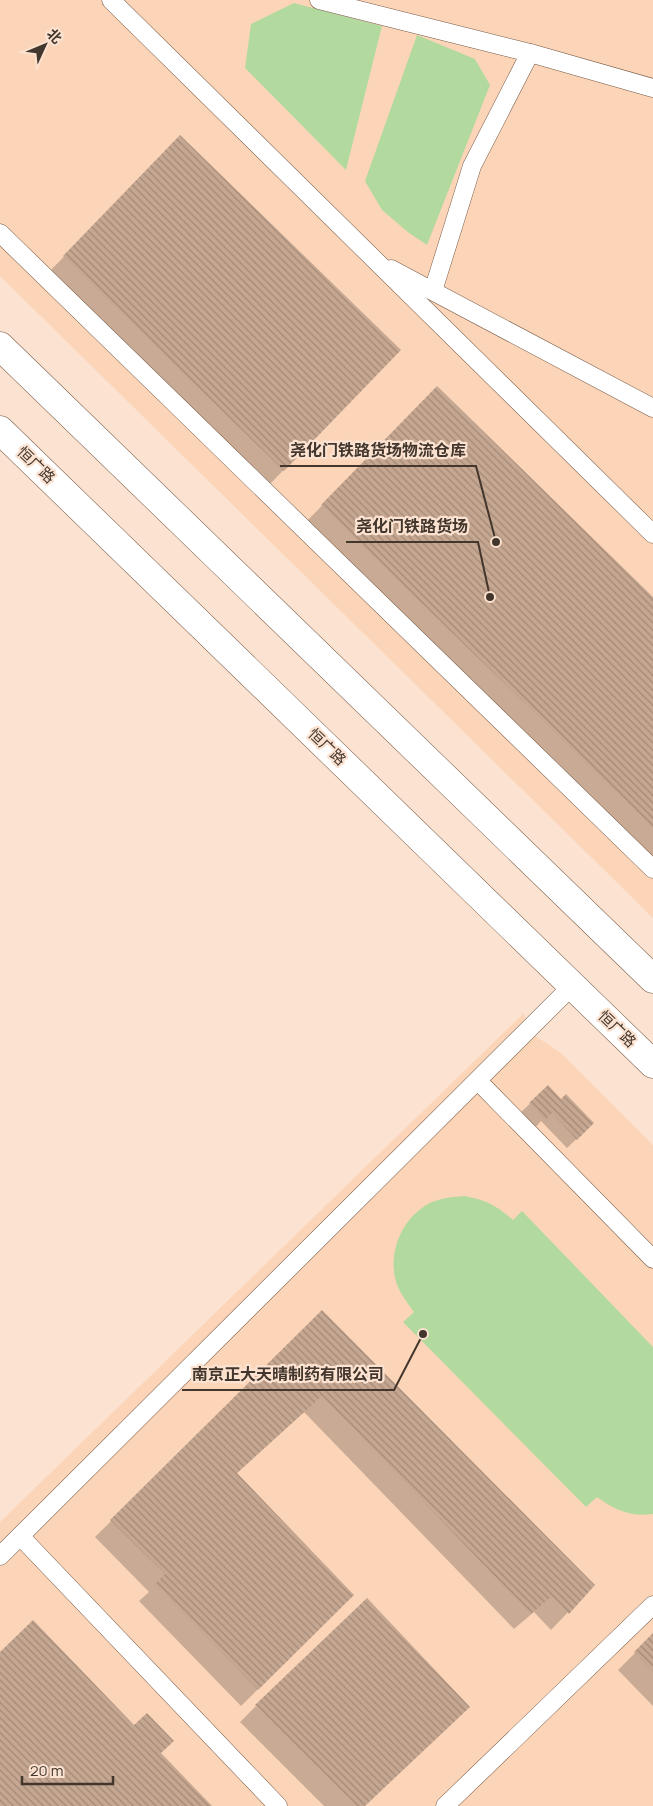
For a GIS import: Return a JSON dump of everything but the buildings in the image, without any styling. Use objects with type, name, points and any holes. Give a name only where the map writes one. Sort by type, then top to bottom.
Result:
[{"type":"street","points":[[0,346],[653,979]]},
{"type":"street","name":"恒广路","points":[[0,430],[653,1064]]},
{"type":"lane","points":[[111,0],[653,534]]},
{"type":"lane","points":[[319,0],[530,53],[653,88]]},
{"type":"lane","points":[[433,291],[472,166],[530,53]]},
{"type":"lane","points":[[0,233],[653,869]]},
{"type":"lane","points":[[372,258],[653,408]]},
{"type":"lane","points":[[0,1556],[573,985]]},
{"type":"lane","points":[[478,1080],[653,1259]]},
{"type":"lane","points":[[20,1536],[278,1806]]},
{"type":"lane","points":[[445,1806],[653,1605]]},
{"type":"shaded area","points":[[0,0],[653,0],[653,918],[0,276]]},
{"type":"shaded area","points":[[524,1013],[528,1031],[561,1053],[653,1145],[653,1806],[0,1806],[0,1522]]},
{"type":"green space","points":[[294,3],[382,26],[346,170],[245,68],[251,24]]},
{"type":"green space","points":[[417,35],[475,59],[490,85],[427,245],[409,233],[382,210],[365,181]]},
{"type":"green space","points":[[464,1196],[479,1199],[490,1204],[513,1220],[522,1211],[653,1347],[653,1514],[645,1515],[623,1512],[597,1497],[586,1507],[403,1322],[414,1312],[400,1292],[395,1278],[394,1256],[400,1235],[405,1225],[420,1209],[442,1199]]},
{"type":"place","name":"尧化门铁路货场物流仓库","points":[[496,542]]},
{"type":"place","name":"尧化门铁路货场","points":[[490,597]]},
{"type":"place","name":"南京正大天晴制药有限公司","points":[[423,1334]]}]
